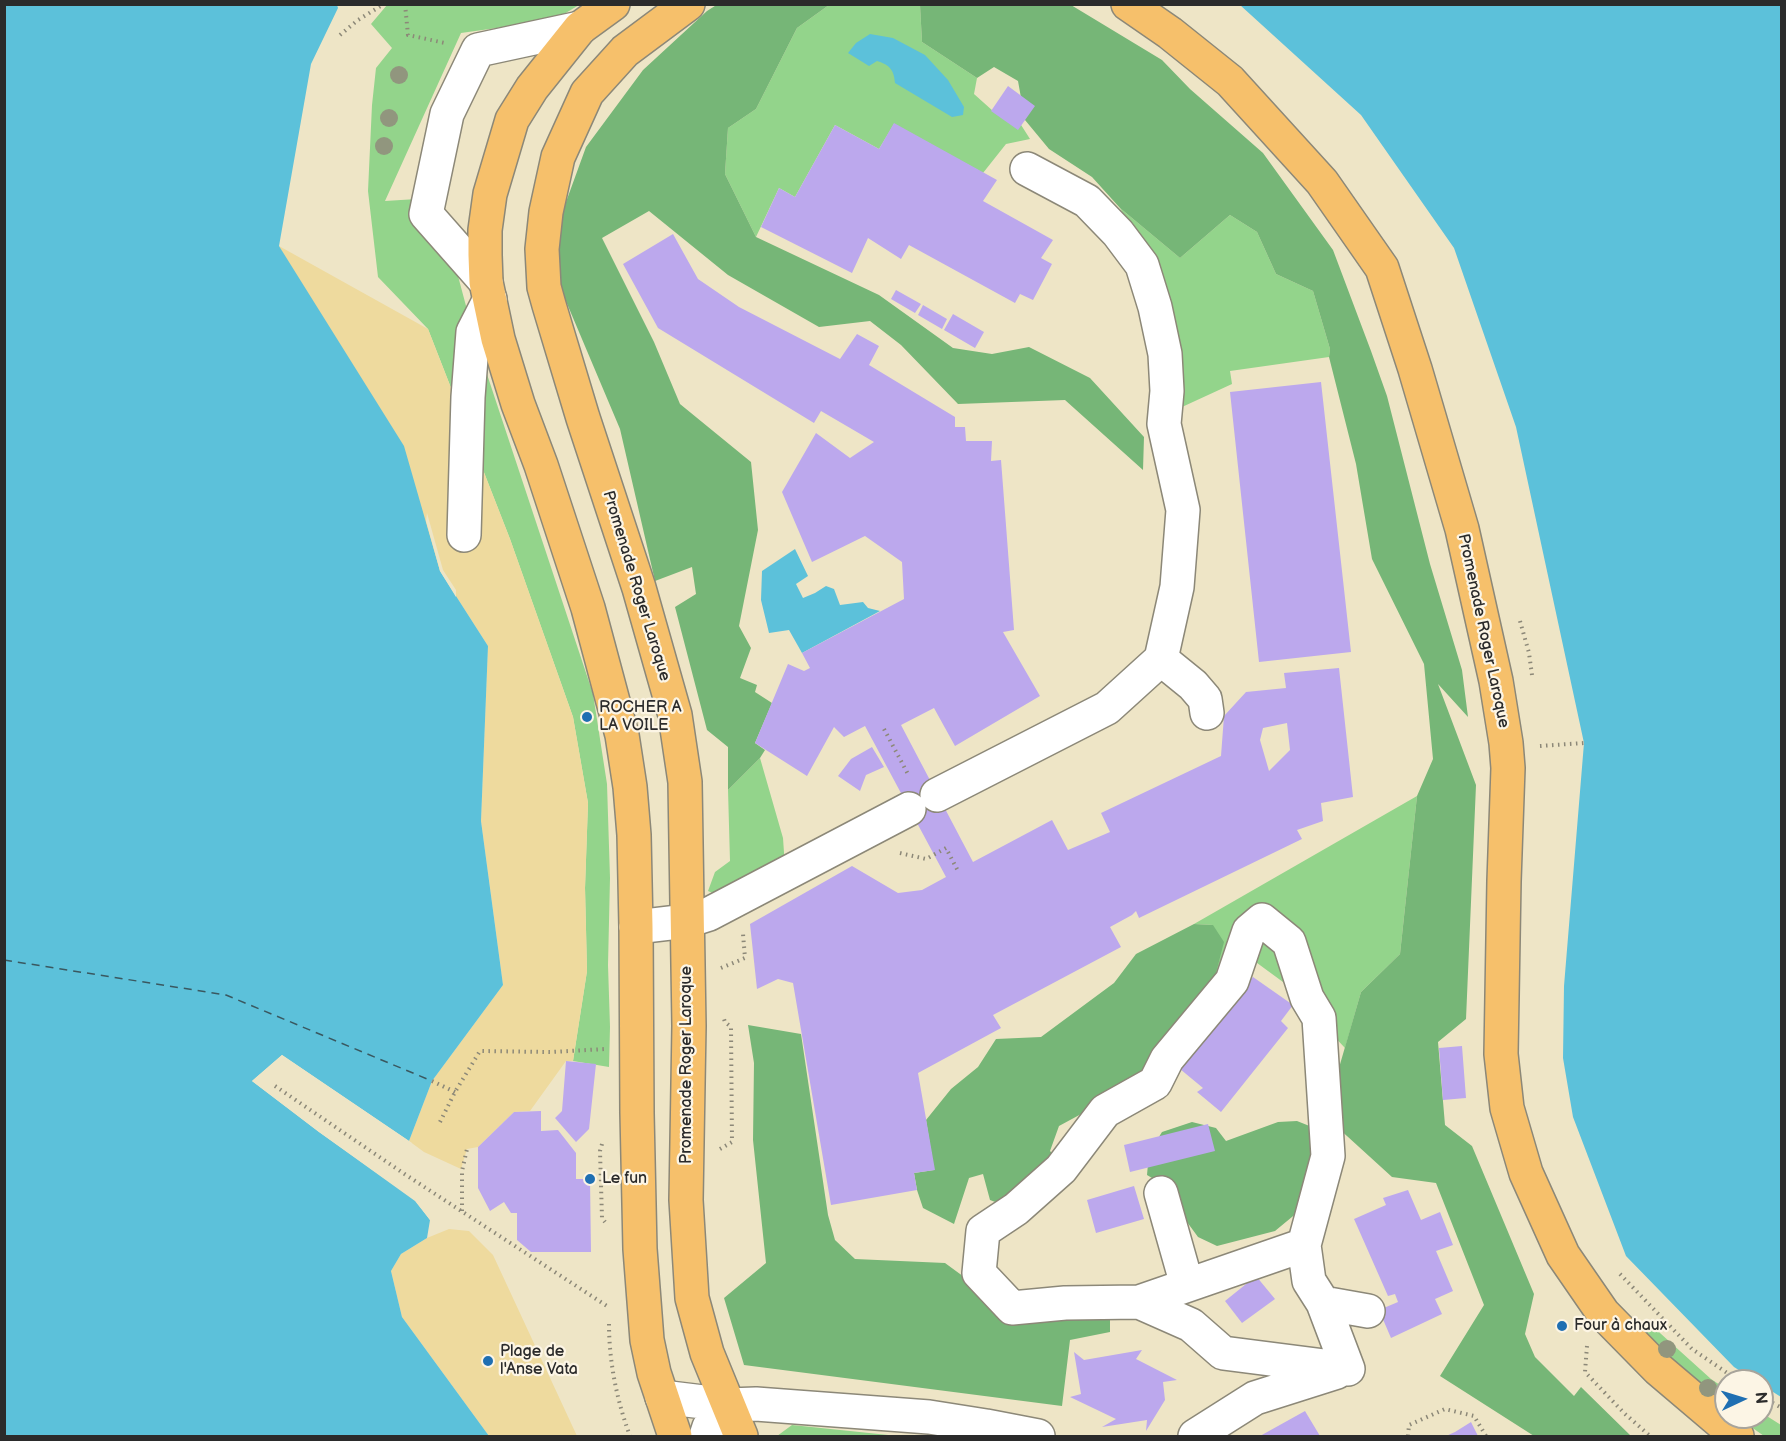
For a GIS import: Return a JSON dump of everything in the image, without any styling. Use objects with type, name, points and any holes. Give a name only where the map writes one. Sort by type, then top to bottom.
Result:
[{"type":"main road","points":[[614,4],[580,28],[532,88],[512,120],[490,194],[485,230],[488,290],[498,339],[588,608],[622,735],[634,835],[640,1249],[646,1340],[675,1437]]},
{"type":"main road","name":"Promenade Roger Laroque","points":[[688,4],[625,51],[587,93],[558,157],[546,212],[542,249],[544,287],[583,418],[642,599],[675,715],[685,782],[689,1026],[686,1200],[692,1298],[706,1353],[741,1437]]},
{"type":"main road","name":"Promenade Roger Laroque","points":[[1128,4],[1170,33],[1230,81],[1322,182],[1382,268],[1415,369],[1462,529],[1496,681],[1506,742],[1508,768],[1501,1054],[1507,1108],[1526,1173],[1563,1255],[1603,1313],[1658,1369],[1737,1437]]},
{"type":"main road","points":[[580,28],[587,93]]},
{"type":"lane","points":[[464,535],[468,397],[474,332],[488,290],[426,214],[447,114],[478,50],[580,28]]},
{"type":"lane","points":[[636,927],[687,921],[709,914],[1107,708],[1161,659],[1177,587],[1183,510],[1164,424],[1167,391],[1165,354],[1155,308],[1142,265],[1118,233],[1087,201],[1027,169]]},
{"type":"lane","points":[[1161,659],[1193,684],[1205,699],[1207,713]]},
{"type":"lane","points":[[1304,1245],[1139,1302],[1012,1308],[979,1273],[983,1231],[1016,1209],[1061,1169],[1105,1111],[1155,1083],[1167,1059],[1232,981],[1249,931],[1262,920],[1289,942],[1307,998],[1319,1018],[1328,1156],[1304,1245],[1309,1281],[1323,1303],[1348,1369]]},
{"type":"lane","points":[[1161,1192],[1187,1285]]},
{"type":"lane","points":[[1139,1302],[1191,1325],[1223,1353],[1348,1369]]},
{"type":"lane","points":[[1323,1303],[1368,1311]]},
{"type":"lane","points":[[1195,1437],[1255,1398],[1348,1369]]},
{"type":"lane","points":[[662,1397],[728,1405],[756,1404],[929,1417],[1038,1437]]},
{"type":"lane","points":[[706,1437],[710,1427],[728,1405]]},
{"type":"path","points":[[340,35],[358,20],[384,4]]},
{"type":"path","points":[[405,4],[408,35],[478,50]]},
{"type":"path","points":[[884,729],[909,777]]},
{"type":"path","points":[[1536,747],[1584,743]]},
{"type":"path","points":[[896,852],[926,859],[946,848],[958,871]]},
{"type":"path","points":[[715,971],[745,958],[742,927]]},
{"type":"path","points":[[714,1153],[732,1142],[730,1027],[725,1022],[723,1012]]},
{"type":"path","points":[[440,1122],[480,1051],[551,1052],[609,1048],[609,1056]]},
{"type":"path","points":[[432,1081],[455,1092]]},
{"type":"path","points":[[275,1086],[610,1308]]},
{"type":"path","points":[[603,1141],[600,1151],[602,1218],[607,1225]]},
{"type":"path","points":[[462,1212],[462,1171],[466,1149]]},
{"type":"path","points":[[610,1297],[609,1346],[621,1411],[630,1437]]},
{"type":"path","points":[[1587,1342],[1585,1372],[1650,1437]]},
{"type":"path","points":[[1408,1437],[1409,1425],[1445,1409],[1474,1416],[1486,1437]]},
{"type":"green space","points":[[718,4],[829,5],[797,28],[756,109],[728,128],[725,174],[756,237],[879,295],[953,348],[992,354],[1029,347],[1090,378],[1144,437],[1143,470],[1065,400],[958,404],[901,345],[870,321],[819,327],[728,275],[649,211],[602,238],[654,342],[680,404],[751,462],[758,530],[739,626],[751,648],[740,678],[757,685],[755,692],[772,703],[755,743],[765,750],[728,790],[728,747],[707,730],[675,607],[696,594],[692,567],[655,581],[620,429],[560,287],[558,224],[586,147],[643,70],[707,11]]},
{"type":"green space","points":[[387,5],[579,5],[554,20],[461,33],[385,201],[417,199],[418,212],[429,244],[458,276],[473,332],[593,694],[607,784],[610,878],[609,1067],[573,1061],[587,971],[585,888],[588,803],[573,717],[510,539],[428,329],[378,277],[368,191],[372,105],[376,68],[392,48],[371,24]]},
{"type":"green space","points":[[829,5],[920,5],[922,42],[977,78],[974,94],[993,111],[1016,117],[1030,139],[1006,144],[983,173],[894,124],[879,149],[835,125],[795,197],[779,188],[756,237],[725,174],[728,128],[756,109],[797,28]]},
{"type":"green space","points":[[920,5],[1071,5],[1162,60],[1190,89],[1263,153],[1333,250],[1387,396],[1430,564],[1462,670],[1468,717],[1438,684],[1476,785],[1466,1019],[1438,1042],[1445,1125],[1472,1146],[1534,1294],[1525,1334],[1535,1357],[1574,1396],[1581,1387],[1631,1436],[1534,1436],[1440,1376],[1484,1305],[1436,1183],[1392,1177],[1325,1116],[1361,992],[1400,954],[1417,796],[1433,759],[1424,664],[1372,559],[1356,464],[1329,357],[1330,349],[1313,291],[1276,274],[1257,232],[1230,215],[1180,258],[1120,208],[1092,177],[1049,149],[1025,120],[1018,81],[994,67],[977,78],[922,42]]},
{"type":"green space","points":[[1120,208],[1180,258],[1230,215],[1257,232],[1276,274],[1313,291],[1330,349],[1329,357],[1230,371],[1232,384],[1182,407],[1149,261]]},
{"type":"green space","points":[[760,758],[783,838],[785,867],[722,897],[708,891],[715,872],[730,861],[728,790]]},
{"type":"green space","points":[[1417,796],[1400,954],[1361,992],[1345,1048],[1283,982],[1253,960],[1210,996],[1213,925],[1194,924]]},
{"type":"green space","points":[[1194,924],[1213,925],[1224,942],[1210,996],[1144,1080],[1059,1126],[1050,1151],[1060,1162],[1011,1208],[990,1200],[983,1174],[969,1178],[954,1224],[923,1208],[914,1173],[934,1170],[926,1120],[951,1089],[978,1067],[996,1039],[1041,1037],[1114,983],[1136,954]]},
{"type":"green space","points":[[748,1025],[801,1034],[828,1215],[835,1240],[855,1259],[945,1263],[1016,1315],[1110,1309],[1110,1332],[1070,1340],[1062,1406],[744,1365],[724,1298],[766,1263],[753,1140],[754,1063]]},
{"type":"green space","points":[[1297,1121],[1317,1129],[1311,1186],[1298,1212],[1275,1231],[1217,1246],[1198,1237],[1157,1181],[1147,1175],[1149,1153],[1162,1132],[1192,1122],[1216,1128],[1226,1141],[1278,1122]]},
{"type":"green space","points":[[1650,1324],[1714,1381],[1714,1401],[1707,1396],[1639,1327]]},
{"type":"green space","points":[[1774,1421],[1781,1425],[1781,1436],[1764,1436],[1754,1429],[1774,1429]]},
{"type":"green space","points":[[792,1425],[898,1436],[777,1436]]},
{"type":"sand","points":[[279,246],[428,329],[510,539],[573,717],[588,803],[585,888],[587,971],[573,1061],[566,1061],[530,1111],[514,1112],[478,1147],[467,1149],[461,1169],[424,1152],[409,1141],[432,1081],[503,985],[481,821],[488,646],[440,571]]},
{"type":"sand","name":"Plage de l'Anse Vata","points":[[449,1229],[469,1231],[493,1255],[577,1436],[489,1436],[402,1317],[391,1271],[401,1254],[427,1238]]},
{"type":"water","points":[[5,5],[337,5],[338,8],[311,64],[279,246],[404,446],[440,571],[488,646],[481,821],[503,985],[432,1081],[409,1141],[282,1055],[252,1081],[415,1201],[430,1220],[427,1238],[401,1254],[391,1271],[402,1317],[489,1436],[5,1436]]},
{"type":"water","points":[[1240,5],[1781,5],[1781,1397],[1774,1393],[1774,1369],[1737,1369],[1734,1367],[1626,1256],[1573,1117],[1563,1058],[1564,986],[1584,743],[1516,427],[1454,248],[1361,115]]},
{"type":"water","points":[[870,34],[893,38],[925,55],[948,80],[964,107],[963,115],[952,117],[895,83],[892,71],[885,64],[877,61],[869,66],[848,53],[856,43]]},
{"type":"water","points":[[795,549],[808,576],[796,584],[803,598],[826,586],[834,589],[840,605],[863,602],[868,608],[880,611],[802,653],[789,630],[769,633],[761,600],[762,571]]},
{"type":"pier","points":[[427,513],[443,570],[456,590],[456,597],[440,571],[426,521]]},
{"type":"pier","points":[[282,1055],[412,1143],[407,1144],[282,1059],[256,1081],[417,1198],[433,1220],[430,1220],[415,1200],[252,1081]]},
{"type":"building","points":[[1008,86],[1035,106],[1018,130],[991,111]]},
{"type":"building","points":[[894,123],[997,180],[983,201],[1053,240],[1041,258],[1052,264],[1033,300],[1020,294],[1015,303],[909,245],[901,259],[868,238],[852,273],[761,227],[779,188],[795,197],[835,125],[879,149]]},
{"type":"building","points":[[673,234],[698,279],[739,307],[840,359],[857,334],[879,346],[869,365],[955,417],[955,427],[965,427],[966,441],[992,441],[991,461],[1001,460],[1014,630],[1003,632],[1040,696],[955,746],[934,708],[901,725],[973,862],[1052,820],[1068,850],[1110,832],[1101,813],[1221,756],[1224,716],[1246,692],[1286,688],[1284,673],[1339,668],[1353,797],[1321,803],[1323,821],[1297,830],[1302,839],[1139,918],[1136,911],[1110,927],[1121,947],[993,1015],[1001,1028],[918,1073],[935,1170],[914,1173],[917,1190],[831,1205],[793,983],[778,979],[757,989],[750,924],[852,866],[898,893],[922,890],[946,877],[865,726],[844,737],[834,727],[807,776],[755,743],[788,664],[804,671],[810,668],[802,653],[904,599],[902,562],[865,536],[812,562],[782,492],[816,433],[850,458],[874,442],[821,411],[814,423],[658,328],[623,264]],"holes":[[[1287,723],[1290,750],[1269,771],[1260,740],[1263,728]]]},
{"type":"building","points":[[896,290],[921,304],[915,313],[891,299]]},
{"type":"building","points":[[923,305],[947,319],[942,329],[918,315]]},
{"type":"building","points":[[953,314],[984,332],[975,348],[944,330]]},
{"type":"building","points":[[1321,382],[1351,652],[1259,662],[1230,392]]},
{"type":"building","points":[[872,747],[884,767],[866,775],[860,791],[838,776],[851,759]]},
{"type":"building","points":[[1253,977],[1293,1005],[1281,1021],[1288,1028],[1221,1112],[1197,1092],[1203,1088],[1174,1064]]},
{"type":"building","points":[[1462,1046],[1466,1098],[1443,1100],[1439,1048]]},
{"type":"building","points":[[566,1061],[596,1064],[589,1129],[576,1142],[555,1118],[562,1111]]},
{"type":"building","points":[[541,1111],[541,1131],[558,1130],[576,1153],[576,1179],[590,1179],[591,1252],[531,1252],[517,1240],[517,1213],[511,1213],[504,1202],[490,1211],[478,1188],[478,1147],[514,1112]]},
{"type":"building","points":[[1208,1124],[1215,1151],[1130,1172],[1124,1145]]},
{"type":"building","points":[[1134,1186],[1144,1219],[1096,1233],[1087,1200]]},
{"type":"building","points":[[1408,1190],[1421,1220],[1440,1212],[1453,1245],[1436,1251],[1453,1291],[1435,1299],[1442,1314],[1391,1338],[1379,1310],[1398,1302],[1395,1294],[1388,1296],[1354,1219],[1386,1205],[1383,1198]]},
{"type":"building","points":[[1256,1276],[1275,1299],[1242,1323],[1225,1301]]},
{"type":"building","points":[[1142,1350],[1136,1359],[1177,1380],[1163,1382],[1165,1400],[1146,1431],[1147,1420],[1102,1427],[1116,1419],[1070,1397],[1081,1394],[1074,1352],[1084,1360]]},
{"type":"building","points":[[1305,1411],[1320,1436],[1260,1436]]},
{"type":"building","points":[[1471,1422],[1478,1436],[1446,1436],[1455,1432]]},
{"type":"ferry route","points":[[4,960],[226,995],[432,1081]]},
{"type":"place","name":"ROCHER A LA VOILE","points":[[587,717]]},
{"type":"place","name":"Le fun","points":[[590,1179]]},
{"type":"place","name":"Four à chaux","points":[[1562,1326]]},
{"type":"place","name":"Plage de l'Anse Vata","points":[[488,1361]]}]
